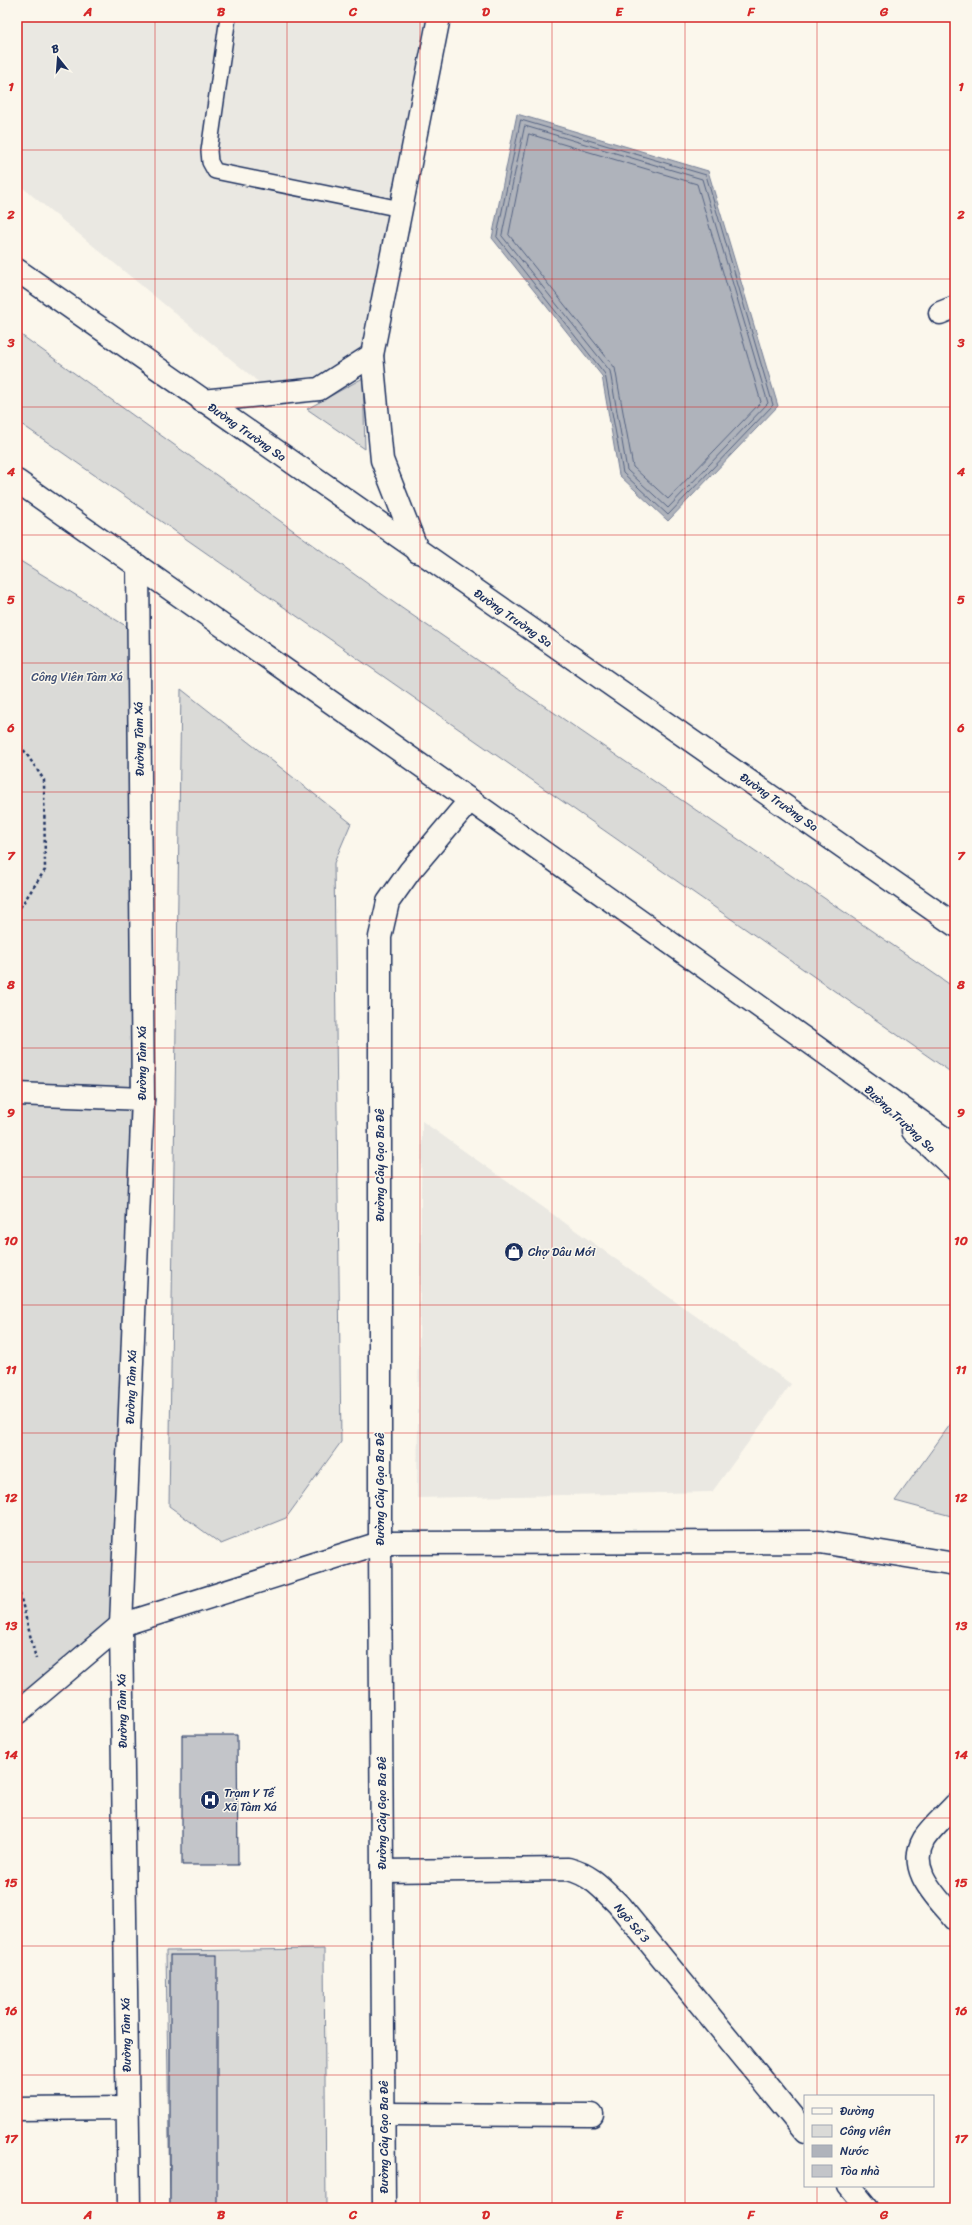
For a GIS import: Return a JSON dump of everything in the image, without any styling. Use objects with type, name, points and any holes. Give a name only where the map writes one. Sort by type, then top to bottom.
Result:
[{"type":"main road","points":[[418,552],[382,460],[372,355],[439,17]]},
{"type":"main road","name":"Đường Trường Sa","points":[[17,258],[71,308]]},
{"type":"main road","name":"Đường Trường Sa","points":[[17,270],[418,552],[955,925]]},
{"type":"main road","points":[[202,400],[319,389],[372,355]]},
{"type":"main road","name":"Đường Trường Sa","points":[[17,481],[470,800],[955,1146]]},
{"type":"main road","name":"Đường Tàm Xá","points":[[129,2208],[121,1625],[143,1099],[138,566]]},
{"type":"main road","name":"Đường Cây Gạo Ba Đê","points":[[384,2208],[385,2114],[380,1543],[380,937],[388,902],[410,871],[470,800]]},
{"type":"main road","name":"Đường Trường Sa","points":[[845,1068],[955,1169]]},
{"type":"main road","points":[[17,1094],[143,1099]]},
{"type":"main road","points":[[17,1713],[121,1625],[380,1543],[820,1542],[955,1564]]},
{"type":"main road","points":[[955,1805],[924,1839],[917,1856],[921,1874],[931,1890],[955,1919]]},
{"type":"main road","name":"Ngõ Số 3","points":[[382,1871],[568,1869],[583,1873],[601,1887],[618,1904],[804,2131]]},
{"type":"main road","points":[[17,2109],[127,2108]]},
{"type":"main road","points":[[385,2114],[592,2115]]},
{"type":"main road","points":[[850,2187],[867,2208]]},
{"type":"lane","points":[[228,17],[209,151],[210,162],[215,171],[401,209]]},
{"type":"path","points":[[17,740],[44,780],[45,870],[17,912]]},
{"type":"path","points":[[17,1582],[45,1690]]},
{"type":"shaded area","points":[[17,17],[439,17],[372,355],[319,389],[273,394],[17,183]]},
{"type":"shaded area","name":"Chợ Dâu Mới","points":[[422,1121],[791,1384],[712,1492],[417,1498]]},
{"type":"green space","points":[[17,332],[393,602],[955,988],[955,1075],[17,421]]},
{"type":"green space","points":[[363,378],[365,449],[307,409]]},
{"type":"green space","name":"Công Viên Tàm Xá","points":[[17,559],[139,634],[121,1625],[17,1713]]},
{"type":"green space","points":[[181,689],[351,823],[334,863],[341,1442],[286,1518],[221,1544],[169,1506]]},
{"type":"green space","points":[[955,1418],[955,1517],[895,1501]]},
{"type":"green space","points":[[324,1949],[326,2208],[170,2208],[166,1951]]},
{"type":"water","points":[[517,114],[708,171],[778,406],[668,521],[619,475],[602,376],[492,238]]},
{"type":"building","name":"Trạm Y Tế Xã Tàm Xá","points":[[182,1735],[237,1735],[238,1865],[182,1865]]},
{"type":"building","points":[[170,1955],[217,1955],[217,2208],[170,2208]]},
{"type":"place","name":"Chợ Dâu Mới","points":[[514,1252]]},
{"type":"place","name":"Trạm Y Tế Xã Tàm Xá","points":[[210,1800]]}]
